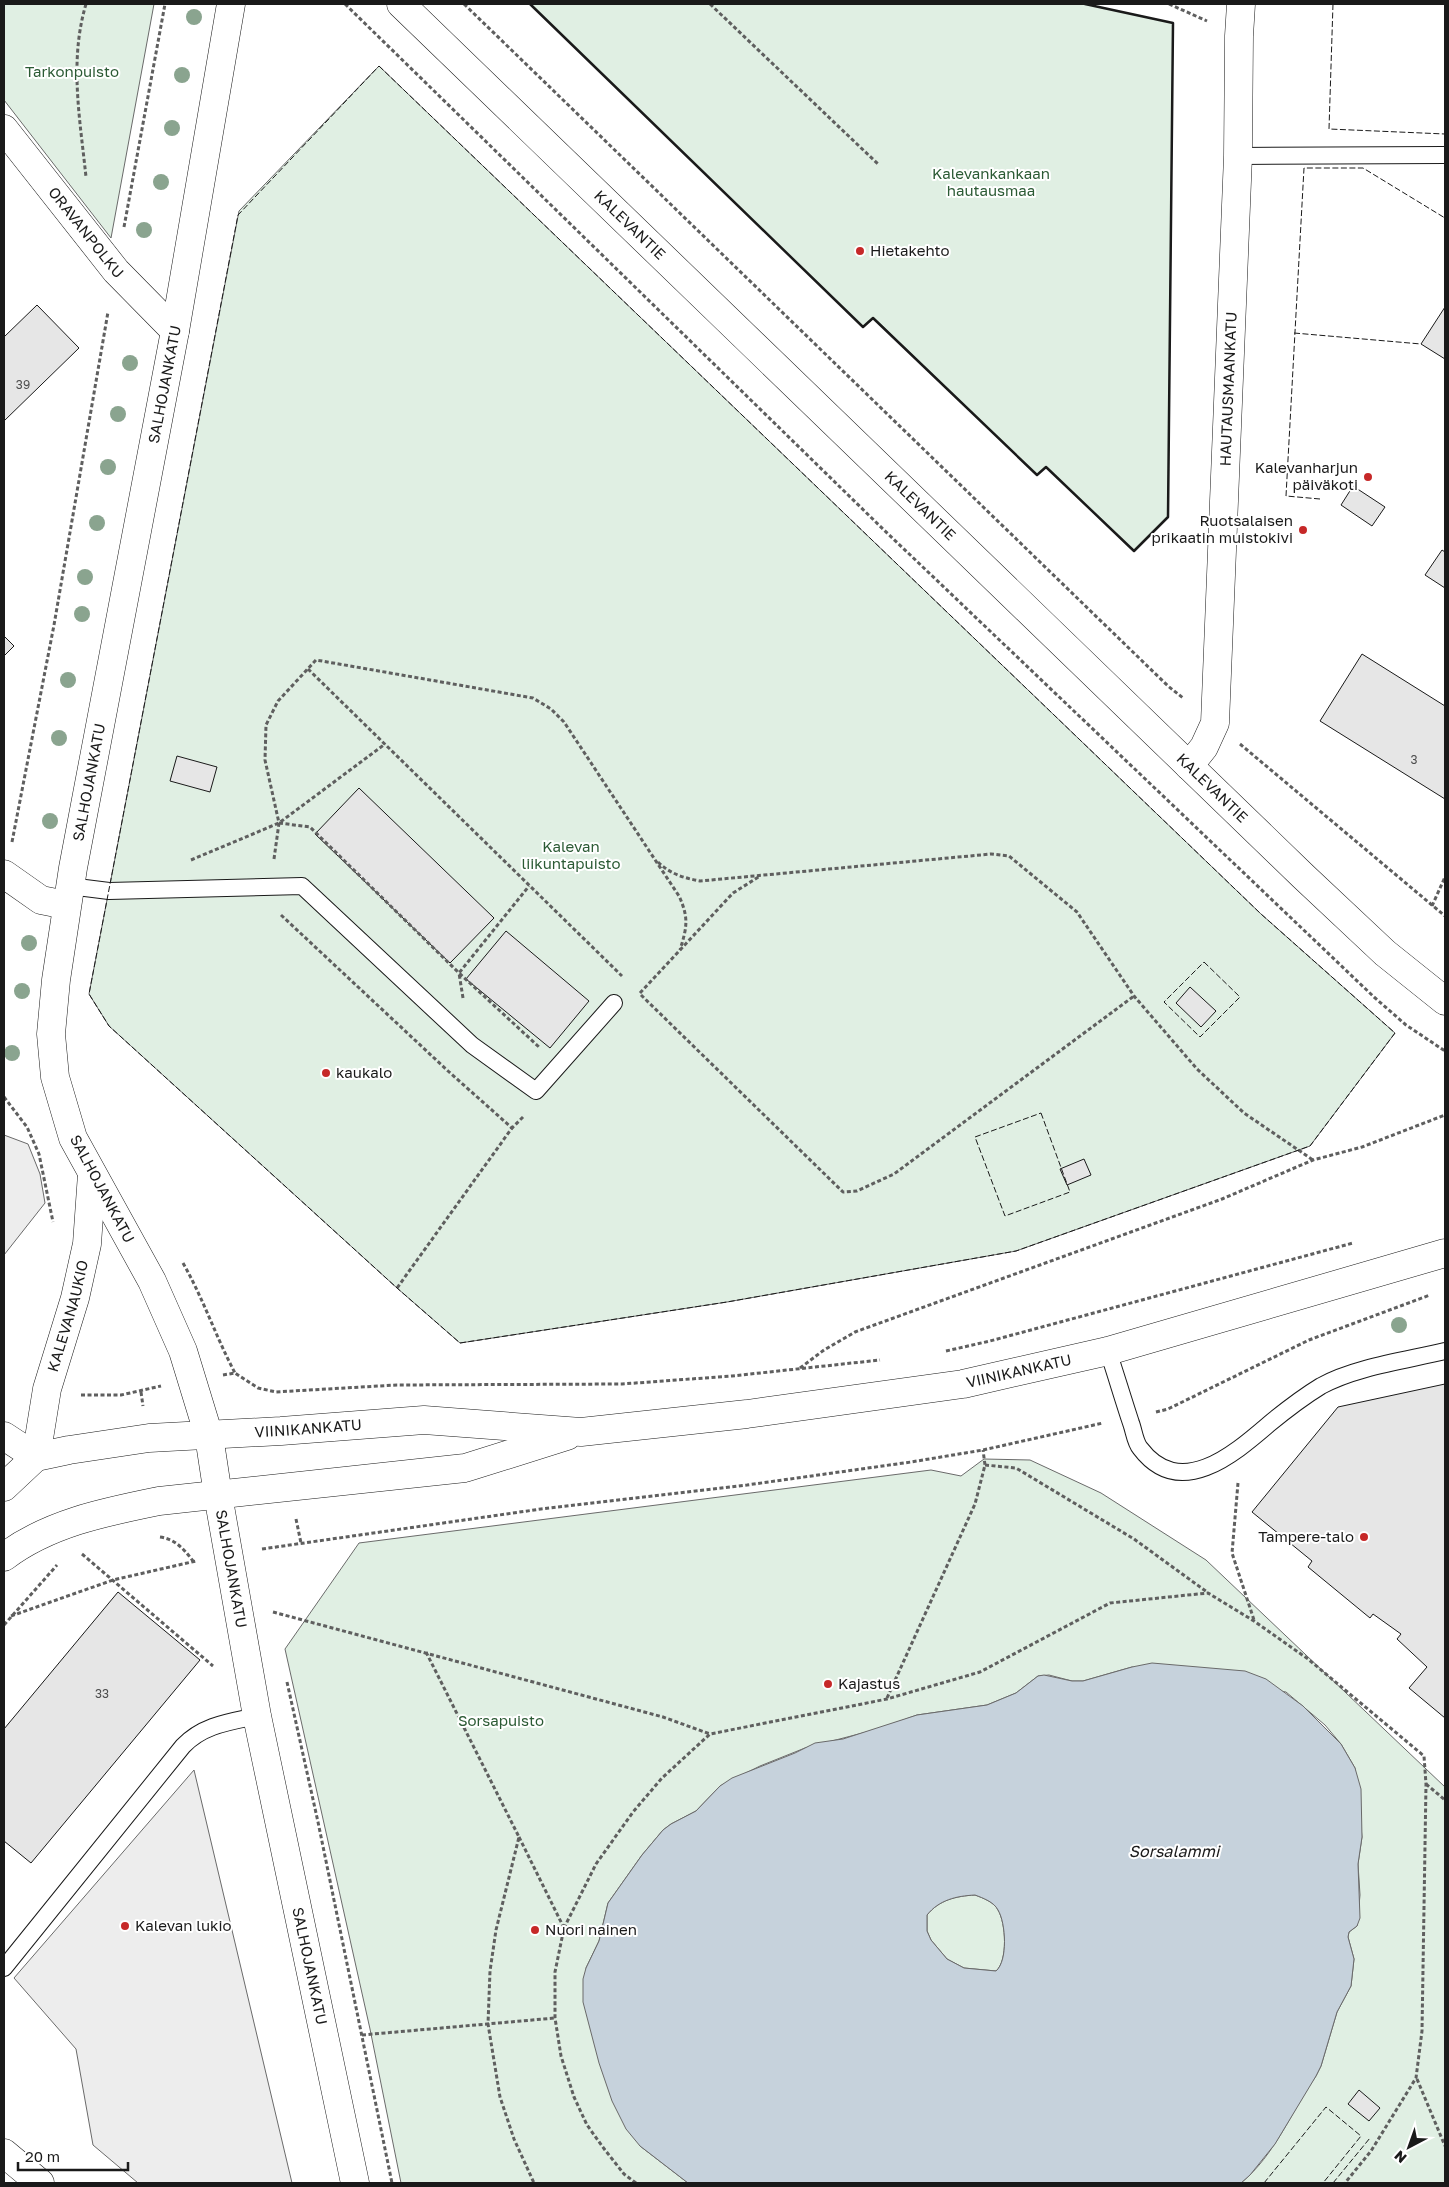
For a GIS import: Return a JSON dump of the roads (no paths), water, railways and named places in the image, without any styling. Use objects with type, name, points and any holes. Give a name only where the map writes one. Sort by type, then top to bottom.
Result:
[{"type":"street","name":"SALHOJANKATU","points":[[231,4],[175,331],[68,896],[52,1012],[52,1058],[55,1077],[68,1123],[81,1155],[152,1281],[170,1319],[193,1378],[209,1436],[257,1716],[355,2183]]},
{"type":"street","name":"KALEVANTIE","points":[[401,4],[1189,766],[1385,953],[1445,1001]]},
{"type":"street","name":"HAUTAUSMAANKATU","points":[[1189,766],[1204,746],[1214,723],[1238,156],[1239,36],[1242,4]]},
{"type":"street","name":"ORAVANPOLKU","points":[[4,129],[116,271],[175,331]]},
{"type":"street","points":[[6,875],[41,900],[68,896]]},
{"type":"street","name":"KALEVANAUKIO","points":[[36,1457],[47,1389],[74,1298],[87,1244],[92,1174]]},
{"type":"street","name":"VIINIKANKATU","points":[[36,1457],[149,1438],[209,1436],[424,1420],[581,1432],[747,1414],[963,1384],[1108,1351],[1445,1253]]},
{"type":"street","name":"VIINIKANKATU","points":[[4,1557],[45,1532],[94,1515],[159,1501],[465,1468],[581,1432]]},
{"type":"street","points":[[4,1436],[36,1457],[4,1487]]},
{"type":"street","points":[[4,2153],[40,2183]]},
{"type":"lane","points":[[1238,156],[1445,155]]},
{"type":"lane","points":[[68,896],[109,891],[302,886],[472,1045],[536,1091],[614,1003]]},
{"type":"lane","points":[[1108,1351],[1139,1447],[1152,1460],[1166,1469],[1178,1472],[1203,1469],[1213,1465],[1249,1441],[1298,1402],[1323,1386],[1350,1374],[1445,1351]]},
{"type":"lane","points":[[4,1968],[192,1736],[206,1729],[257,1716]]},
{"type":"water","name":"Sorsalammi","points":[[1152,1663],[1245,1671],[1266,1679],[1303,1706],[1341,1744],[1355,1768],[1361,1789],[1362,1837],[1358,1864],[1360,1918],[1357,1926],[1349,1932],[1348,1937],[1354,1959],[1351,1986],[1337,2012],[1321,2066],[1316,2076],[1275,2144],[1250,2175],[1241,2183],[688,2183],[640,2146],[626,2129],[612,2101],[599,2063],[583,2002],[583,1979],[586,1968],[599,1941],[608,1903],[642,1855],[663,1830],[696,1811],[720,1786],[732,1778],[815,1743],[843,1739],[917,1715],[987,1705],[1016,1693],[1038,1676],[1044,1675],[1072,1681],[1083,1681]],"holes":[[[975,1895],[994,1905],[1001,1916],[1004,1932],[1004,1951],[1000,1966],[996,1971],[964,1968],[947,1959],[931,1940],[927,1931],[927,1915],[942,1902],[961,1896]]]},
{"type":"place","name":"Hietakehto","points":[[860,251]]},
{"type":"place","name":"Kalevanharjun päiväkoti","points":[[1368,477]]},
{"type":"place","name":"Ruotsalaisen prikaatin muistokivi","points":[[1303,530]]},
{"type":"place","name":"kaukalo","points":[[326,1073]]},
{"type":"place","name":"Tampere-talo","points":[[1364,1537]]},
{"type":"place","name":"Kajastus","points":[[828,1684]]},
{"type":"place","name":"Kalevan lukio","points":[[125,1926]]},
{"type":"place","name":"Nuori nainen","points":[[535,1930]]},
{"type":"park label","name":"Tarkonpuisto","points":[[72,72]]},
{"type":"park label","name":"Kalevankankaan hautausmaa","points":[[991,182]]},
{"type":"park label","name":"Kalevan liikuntapuisto","points":[[571,856]]},
{"type":"park label","name":"Sorsapuisto","points":[[501,1721]]}]
